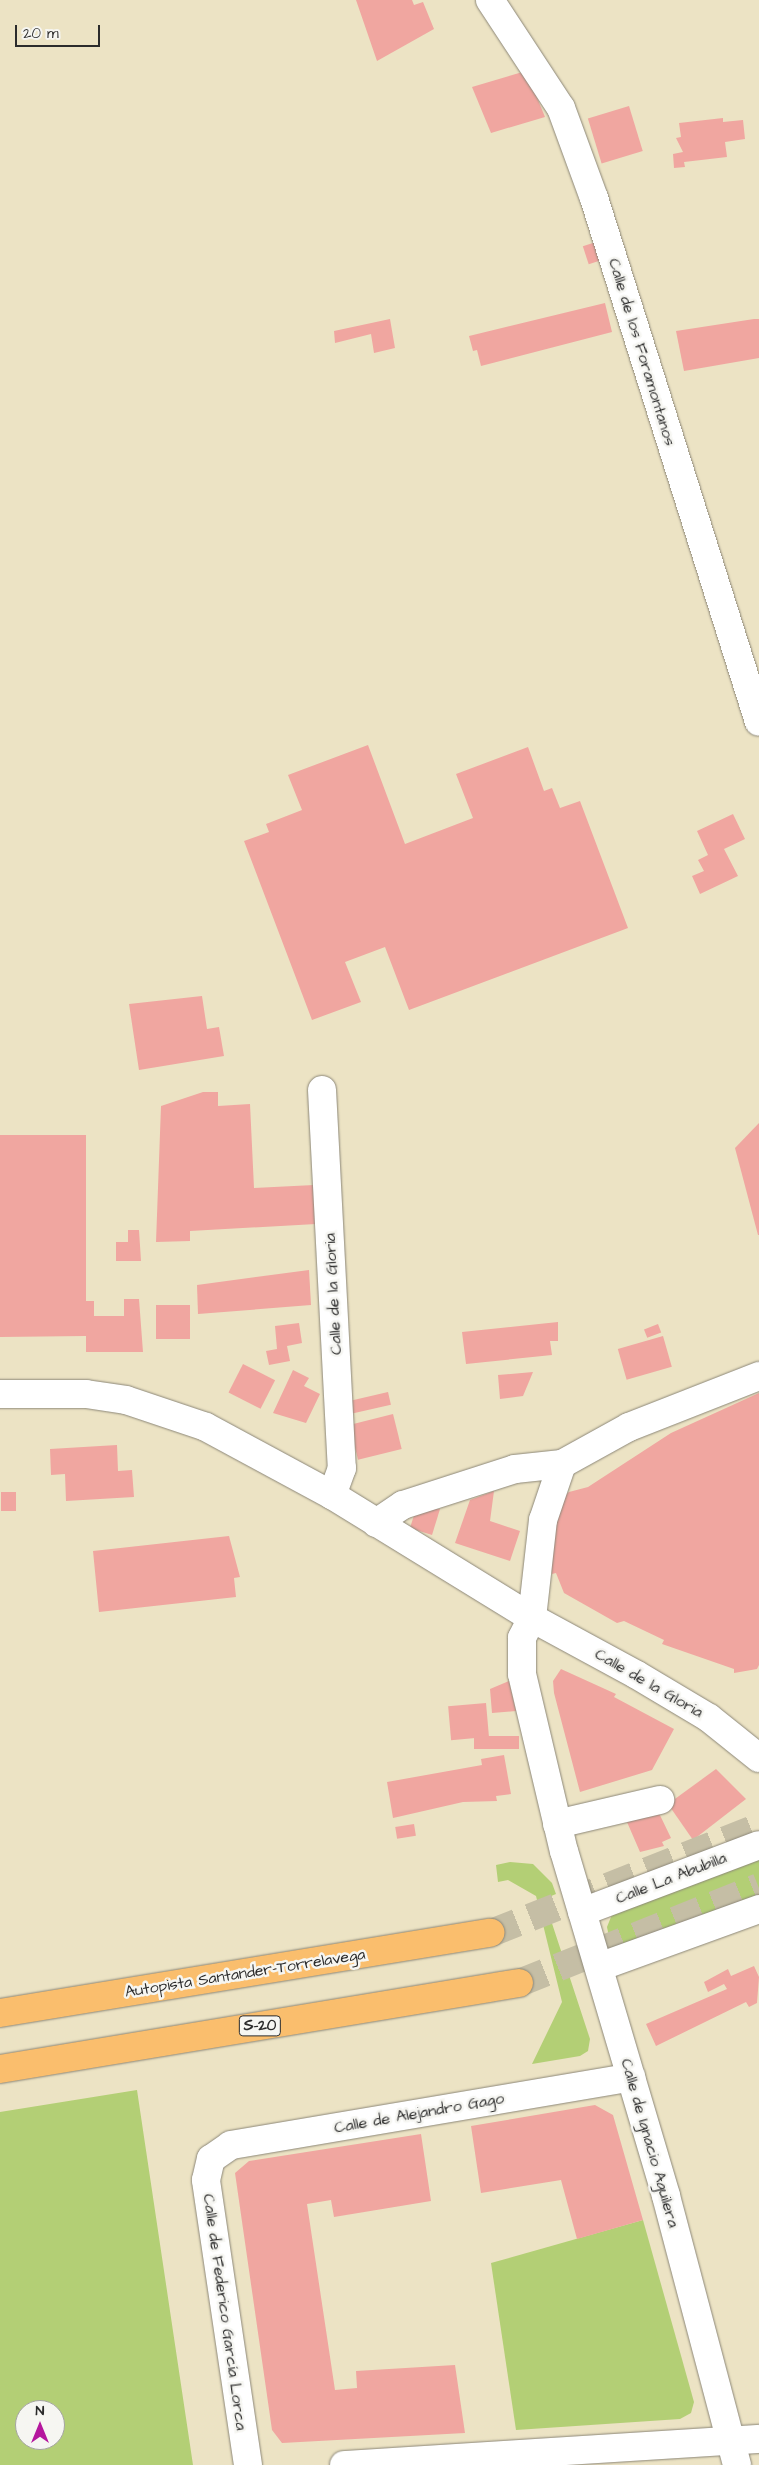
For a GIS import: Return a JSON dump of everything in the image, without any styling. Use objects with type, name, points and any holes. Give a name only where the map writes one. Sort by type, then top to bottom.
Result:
[{"type":"highway","name":"Autopista Santander-Torrelavega","points":[[0,2013],[491,1933]]},
{"type":"highway","name":"S-20","points":[[0,2069],[519,1983]]},
{"type":"street","name":"Calle de los Foramontanos","points":[[490,0],[564,117],[759,722]]},
{"type":"street","name":"Calle de la Gloria","points":[[322,1090],[342,1468],[332,1495]]},
{"type":"street","points":[[376,1523],[403,1505],[515,1469],[562,1464],[629,1427],[759,1376]]},
{"type":"street","name":"Calle de la Gloria","points":[[0,1394],[86,1394],[126,1400],[206,1427],[332,1495],[532,1618],[709,1718],[759,1758]]},
{"type":"street","points":[[532,1618],[543,1520],[562,1464]]},
{"type":"street","name":"Calle de Ignacio Aguilera","points":[[532,1618],[522,1638],[522,1674],[558,1824],[631,2076],[735,2453]]},
{"type":"street","points":[[558,1824],[660,1800]]},
{"type":"street","name":"Calle La Abubilla","points":[[582,1912],[759,1845]]},
{"type":"street","points":[[599,1967],[759,1909]]},
{"type":"street","name":"Calle de Alejandro Gago","points":[[211,2159],[231,2145],[631,2076]]},
{"type":"street","name":"Calle de Federico García Lorca","points":[[211,2159],[206,2180],[248,2465]]},
{"type":"street","points":[[344,2465],[735,2453],[759,2439]]},
{"type":"green space","points":[[759,1859],[759,1900],[625,1947],[609,1937],[607,1927],[613,1912]]},
{"type":"green space","points":[[510,1862],[533,1864],[552,1883],[556,1894],[544,1899],[590,2039],[588,2051],[580,2056],[532,2064],[562,2002],[536,1896],[508,1880],[498,1882],[496,1865]]},
{"type":"green space","points":[[137,2090],[193,2465],[0,2465],[0,2112]]},
{"type":"green space","points":[[643,2220],[694,2402],[691,2413],[680,2419],[516,2430],[491,2263]]},
{"type":"building","points":[[356,0],[412,0],[414,5],[423,2],[434,29],[377,61]]},
{"type":"building","points":[[526,71],[545,117],[491,133],[472,87]]},
{"type":"building","points":[[629,106],[643,151],[602,164],[588,119]]},
{"type":"building","points":[[723,118],[723,122],[743,120],[745,139],[725,142],[727,157],[684,162],[685,167],[674,168],[673,154],[683,152],[676,138],[681,137],[679,123]]},
{"type":"building","points":[[599,241],[605,259],[589,264],[583,246]]},
{"type":"building","points":[[605,303],[612,332],[481,366],[477,350],[473,351],[469,336]]},
{"type":"building","points":[[390,319],[395,348],[374,353],[371,334],[335,343],[334,331]]},
{"type":"building","points":[[759,319],[759,358],[684,371],[676,331]]},
{"type":"building","points":[[368,745],[405,844],[473,818],[456,774],[528,747],[544,791],[552,788],[560,808],[580,801],[628,928],[409,1010],[385,947],[345,962],[361,1002],[312,1020],[244,841],[269,832],[266,824],[302,810],[288,775]]},
{"type":"building","points":[[733,814],[745,839],[724,849],[738,876],[700,894],[692,876],[704,871],[698,860],[708,855],[697,831]]},
{"type":"building","points":[[202,996],[207,1029],[219,1027],[224,1056],[139,1070],[129,1004]]},
{"type":"building","points":[[203,1092],[218,1092],[218,1106],[250,1104],[254,1188],[314,1185],[316,1224],[190,1231],[190,1241],[156,1242],[161,1106]]},
{"type":"building","points":[[759,1123],[759,1235],[758,1235],[735,1148]]},
{"type":"building","points":[[0,1135],[86,1135],[86,1301],[94,1301],[94,1316],[124,1316],[124,1299],[139,1299],[143,1352],[86,1352],[86,1336],[0,1337]]},
{"type":"building","points":[[128,1230],[139,1230],[141,1261],[116,1261],[116,1242],[128,1242]]},
{"type":"building","points":[[309,1270],[311,1305],[198,1314],[197,1285]]},
{"type":"building","points":[[156,1305],[190,1305],[190,1339],[156,1339]]},
{"type":"building","points":[[558,1322],[558,1341],[550,1341],[552,1355],[466,1364],[462,1332]]},
{"type":"building","points":[[299,1323],[302,1343],[287,1346],[290,1361],[269,1365],[266,1351],[277,1349],[275,1326]]},
{"type":"building","points":[[658,1324],[661,1332],[647,1338],[644,1329]]},
{"type":"building","points":[[663,1336],[672,1367],[627,1380],[618,1349]]},
{"type":"building","points":[[243,1364],[275,1380],[261,1409],[228,1393]]},
{"type":"building","points":[[293,1370],[309,1378],[304,1386],[320,1394],[306,1423],[273,1413]]},
{"type":"building","points":[[533,1372],[523,1396],[500,1399],[498,1375]]},
{"type":"building","points":[[388,1392],[391,1405],[349,1414],[346,1402]]},
{"type":"building","points":[[759,1393],[759,1665],[757,1669],[734,1673],[734,1669],[662,1644],[664,1640],[624,1621],[617,1623],[564,1593],[556,1573],[552,1574],[547,1532],[557,1502],[569,1492],[588,1487],[671,1433]]},
{"type":"building","points":[[393,1414],[402,1449],[358,1460],[349,1425]]},
{"type":"building","points":[[117,1445],[118,1471],[132,1470],[134,1497],[66,1501],[65,1474],[51,1475],[50,1449]]},
{"type":"building","points":[[494,1491],[490,1521],[520,1531],[510,1561],[455,1543],[470,1500]]},
{"type":"building","points":[[1,1492],[16,1492],[16,1511],[1,1511]]},
{"type":"building","points":[[416,1509],[440,1509],[432,1535],[410,1528]]},
{"type":"building","points":[[229,1536],[240,1577],[234,1578],[236,1597],[99,1612],[93,1551]]},
{"type":"building","points":[[561,1669],[616,1694],[614,1697],[674,1729],[652,1770],[580,1792],[554,1693],[553,1681]]},
{"type":"building","points":[[509,1681],[516,1711],[492,1713],[490,1689]]},
{"type":"building","points":[[486,1703],[489,1737],[451,1740],[448,1706]]},
{"type":"building","points":[[474,1736],[519,1736],[519,1749],[474,1749]]},
{"type":"building","points":[[504,1755],[511,1794],[496,1796],[497,1801],[463,1802],[393,1818],[387,1782],[482,1765],[481,1759]]},
{"type":"building","points":[[716,1769],[746,1799],[693,1840],[668,1804]]},
{"type":"building","points":[[657,1809],[671,1838],[662,1842],[664,1846],[640,1852],[627,1822]]},
{"type":"building","points":[[414,1824],[416,1836],[397,1839],[395,1827]]},
{"type":"building","points":[[754,1966],[759,1977],[757,2003],[749,2007],[746,2002],[656,2046],[646,2024],[727,1989],[724,1984],[708,1992],[704,1982],[728,1969],[731,1976]]},
{"type":"building","points":[[595,2105],[613,2115],[643,2220],[577,2239],[561,2180],[481,2193],[471,2126]]},
{"type":"building","points":[[421,2134],[431,2201],[334,2217],[331,2200],[307,2204],[335,2390],[357,2388],[356,2371],[455,2365],[465,2433],[282,2443],[272,2430],[235,2173],[249,2161]]},
{"type":"tunnel","points":[[491,1933],[759,1827]]},
{"type":"tunnel","points":[[519,1983],[759,1887]]}]
